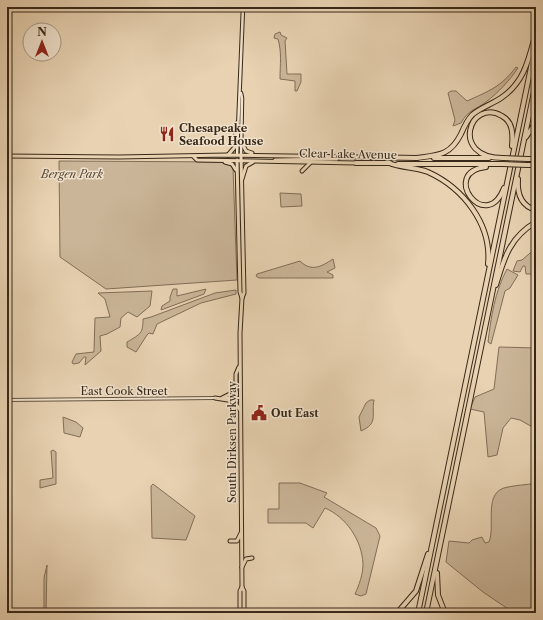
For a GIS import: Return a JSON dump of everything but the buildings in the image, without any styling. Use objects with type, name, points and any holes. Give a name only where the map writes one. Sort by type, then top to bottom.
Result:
[{"type":"highway","points":[[416,158],[441,154],[449,150],[457,142],[471,116],[503,96],[514,87],[525,70],[536,32]]},
{"type":"highway","points":[[418,613],[536,43]]},
{"type":"highway","points":[[426,613],[536,82]]},
{"type":"highway","points":[[496,158],[478,152],[470,140],[469,130],[473,122],[485,113],[498,114],[506,119],[510,124],[513,134],[511,160]]},
{"type":"highway","points":[[523,147],[531,127],[536,122]]},
{"type":"highway","name":"Clear Lake Avenue","points":[[361,158],[535,159]]},
{"type":"highway","points":[[520,161],[518,185],[519,195],[524,204],[536,210]]},
{"type":"highway","name":"Clear Lake Avenue","points":[[356,163],[502,164]]},
{"type":"highway","points":[[389,163],[428,172],[450,186],[474,210],[483,226],[488,246],[484,296]]},
{"type":"highway","points":[[508,176],[500,196],[493,203],[486,205],[478,204],[468,195],[466,181],[473,172],[482,167],[502,164],[536,165]]},
{"type":"highway","points":[[488,317],[506,252],[519,234],[536,222]]},
{"type":"highway","points":[[396,613],[412,597],[419,585],[438,519]]},
{"type":"highway","points":[[442,540],[436,583],[439,600],[444,613]]},
{"type":"main road","points":[[237,155],[238,98],[240,92],[243,7]]},
{"type":"main road","points":[[240,92],[242,98],[241,155]]},
{"type":"main road","points":[[227,155],[235,147],[236,127],[238,122]]},
{"type":"main road","points":[[242,143],[244,150],[250,154],[280,154],[283,156]]},
{"type":"main road","name":"South Dirksen Parkway","points":[[237,155],[236,172],[240,292],[242,298]]},
{"type":"main road","name":"Clear Lake Avenue","points":[[7,156],[194,157],[241,155],[361,158]]},
{"type":"main road","name":"South Dirksen Parkway","points":[[241,155],[244,293],[242,298],[240,363],[241,569],[242,586],[244,591],[244,613]]},
{"type":"main road","name":"Clear Lake Avenue","points":[[194,157],[197,160],[237,162],[241,160],[267,162],[356,163]]},
{"type":"main road","points":[[267,162],[322,160],[343,157]]},
{"type":"main road","points":[[206,160],[208,162],[230,162],[235,167],[236,172]]},
{"type":"main road","points":[[241,183],[246,166],[255,161]]},
{"type":"main road","points":[[302,171],[310,163]]},
{"type":"main road","points":[[222,398],[235,390],[236,374],[240,363]]},
{"type":"main road","points":[[215,398],[234,401],[241,412]]},
{"type":"main road","points":[[230,541],[237,541],[242,534]]},
{"type":"main road","points":[[241,569],[246,559],[252,558]]},
{"type":"main road","name":"South Dirksen Parkway","points":[[240,613],[240,591],[242,586]]},
{"type":"street","name":"East Cook Street","points":[[7,400],[241,398]]},
{"type":"green space","points":[[280,32],[281,35],[287,38],[285,41],[287,74],[301,74],[301,82],[297,91],[295,91],[295,81],[280,79],[280,49],[278,39],[274,38],[275,34]]},
{"type":"green space","points":[[516,67],[518,68],[515,73],[504,86],[486,102],[469,113],[461,123],[453,126],[455,120],[448,93],[451,91],[456,91],[467,101],[500,84]]},
{"type":"green space","name":"Bergen Park","points":[[59,161],[228,162],[233,168],[237,280],[106,289],[60,257]]},
{"type":"green space","points":[[280,193],[301,194],[302,206],[281,207]]},
{"type":"green space","points":[[536,248],[536,274],[526,274],[525,266],[523,266],[520,272],[513,271],[517,261],[522,260]]},
{"type":"green space","points":[[333,259],[335,268],[327,272],[333,275],[333,278],[259,278],[256,276],[257,274],[300,261],[308,266],[316,267]]},
{"type":"green space","points":[[507,269],[518,275],[510,288],[505,291],[491,344],[488,342],[494,304],[499,286]]},
{"type":"green space","points":[[173,289],[177,289],[177,296],[206,289],[204,294],[161,310],[162,306],[170,301]]},
{"type":"green space","points":[[236,290],[236,294],[201,303],[157,324],[153,334],[149,333],[147,335],[136,352],[127,347],[127,342],[142,330],[143,319],[215,293]]},
{"type":"green space","points":[[152,291],[150,306],[137,317],[128,312],[121,318],[120,327],[100,336],[101,351],[85,365],[86,357],[84,357],[79,363],[73,364],[72,362],[76,354],[94,352],[95,318],[110,317],[105,299],[98,293]]},
{"type":"green space","points":[[499,347],[536,348],[536,429],[520,420],[511,418],[503,428],[497,455],[488,457],[484,412],[470,409],[475,397],[494,389]]},
{"type":"green space","points":[[370,400],[374,400],[372,422],[367,428],[361,431],[359,417],[366,403]]},
{"type":"green space","points":[[63,417],[76,422],[83,428],[80,437],[64,433]]},
{"type":"green space","points":[[53,450],[56,452],[56,484],[40,488],[40,480],[53,478],[51,451]]},
{"type":"green space","points":[[279,483],[300,483],[327,493],[324,497],[376,528],[380,536],[366,594],[361,596],[355,594],[363,568],[362,555],[360,546],[352,530],[340,517],[325,508],[313,528],[306,523],[268,523],[268,509],[279,509]]},
{"type":"green space","points":[[536,483],[536,613],[514,613],[483,592],[446,562],[449,541],[469,543],[472,540],[482,537],[485,543],[489,542],[491,535],[492,502],[495,495],[500,490],[508,487]]},
{"type":"green space","points":[[153,484],[195,516],[186,540],[152,538],[151,486]]},
{"type":"green space","points":[[47,565],[46,613],[44,613],[44,578]]},
{"type":"place","name":"Chesapeake Seafood House","points":[[167,134]]},
{"type":"place","name":"Out East","points":[[259,413]]}]
